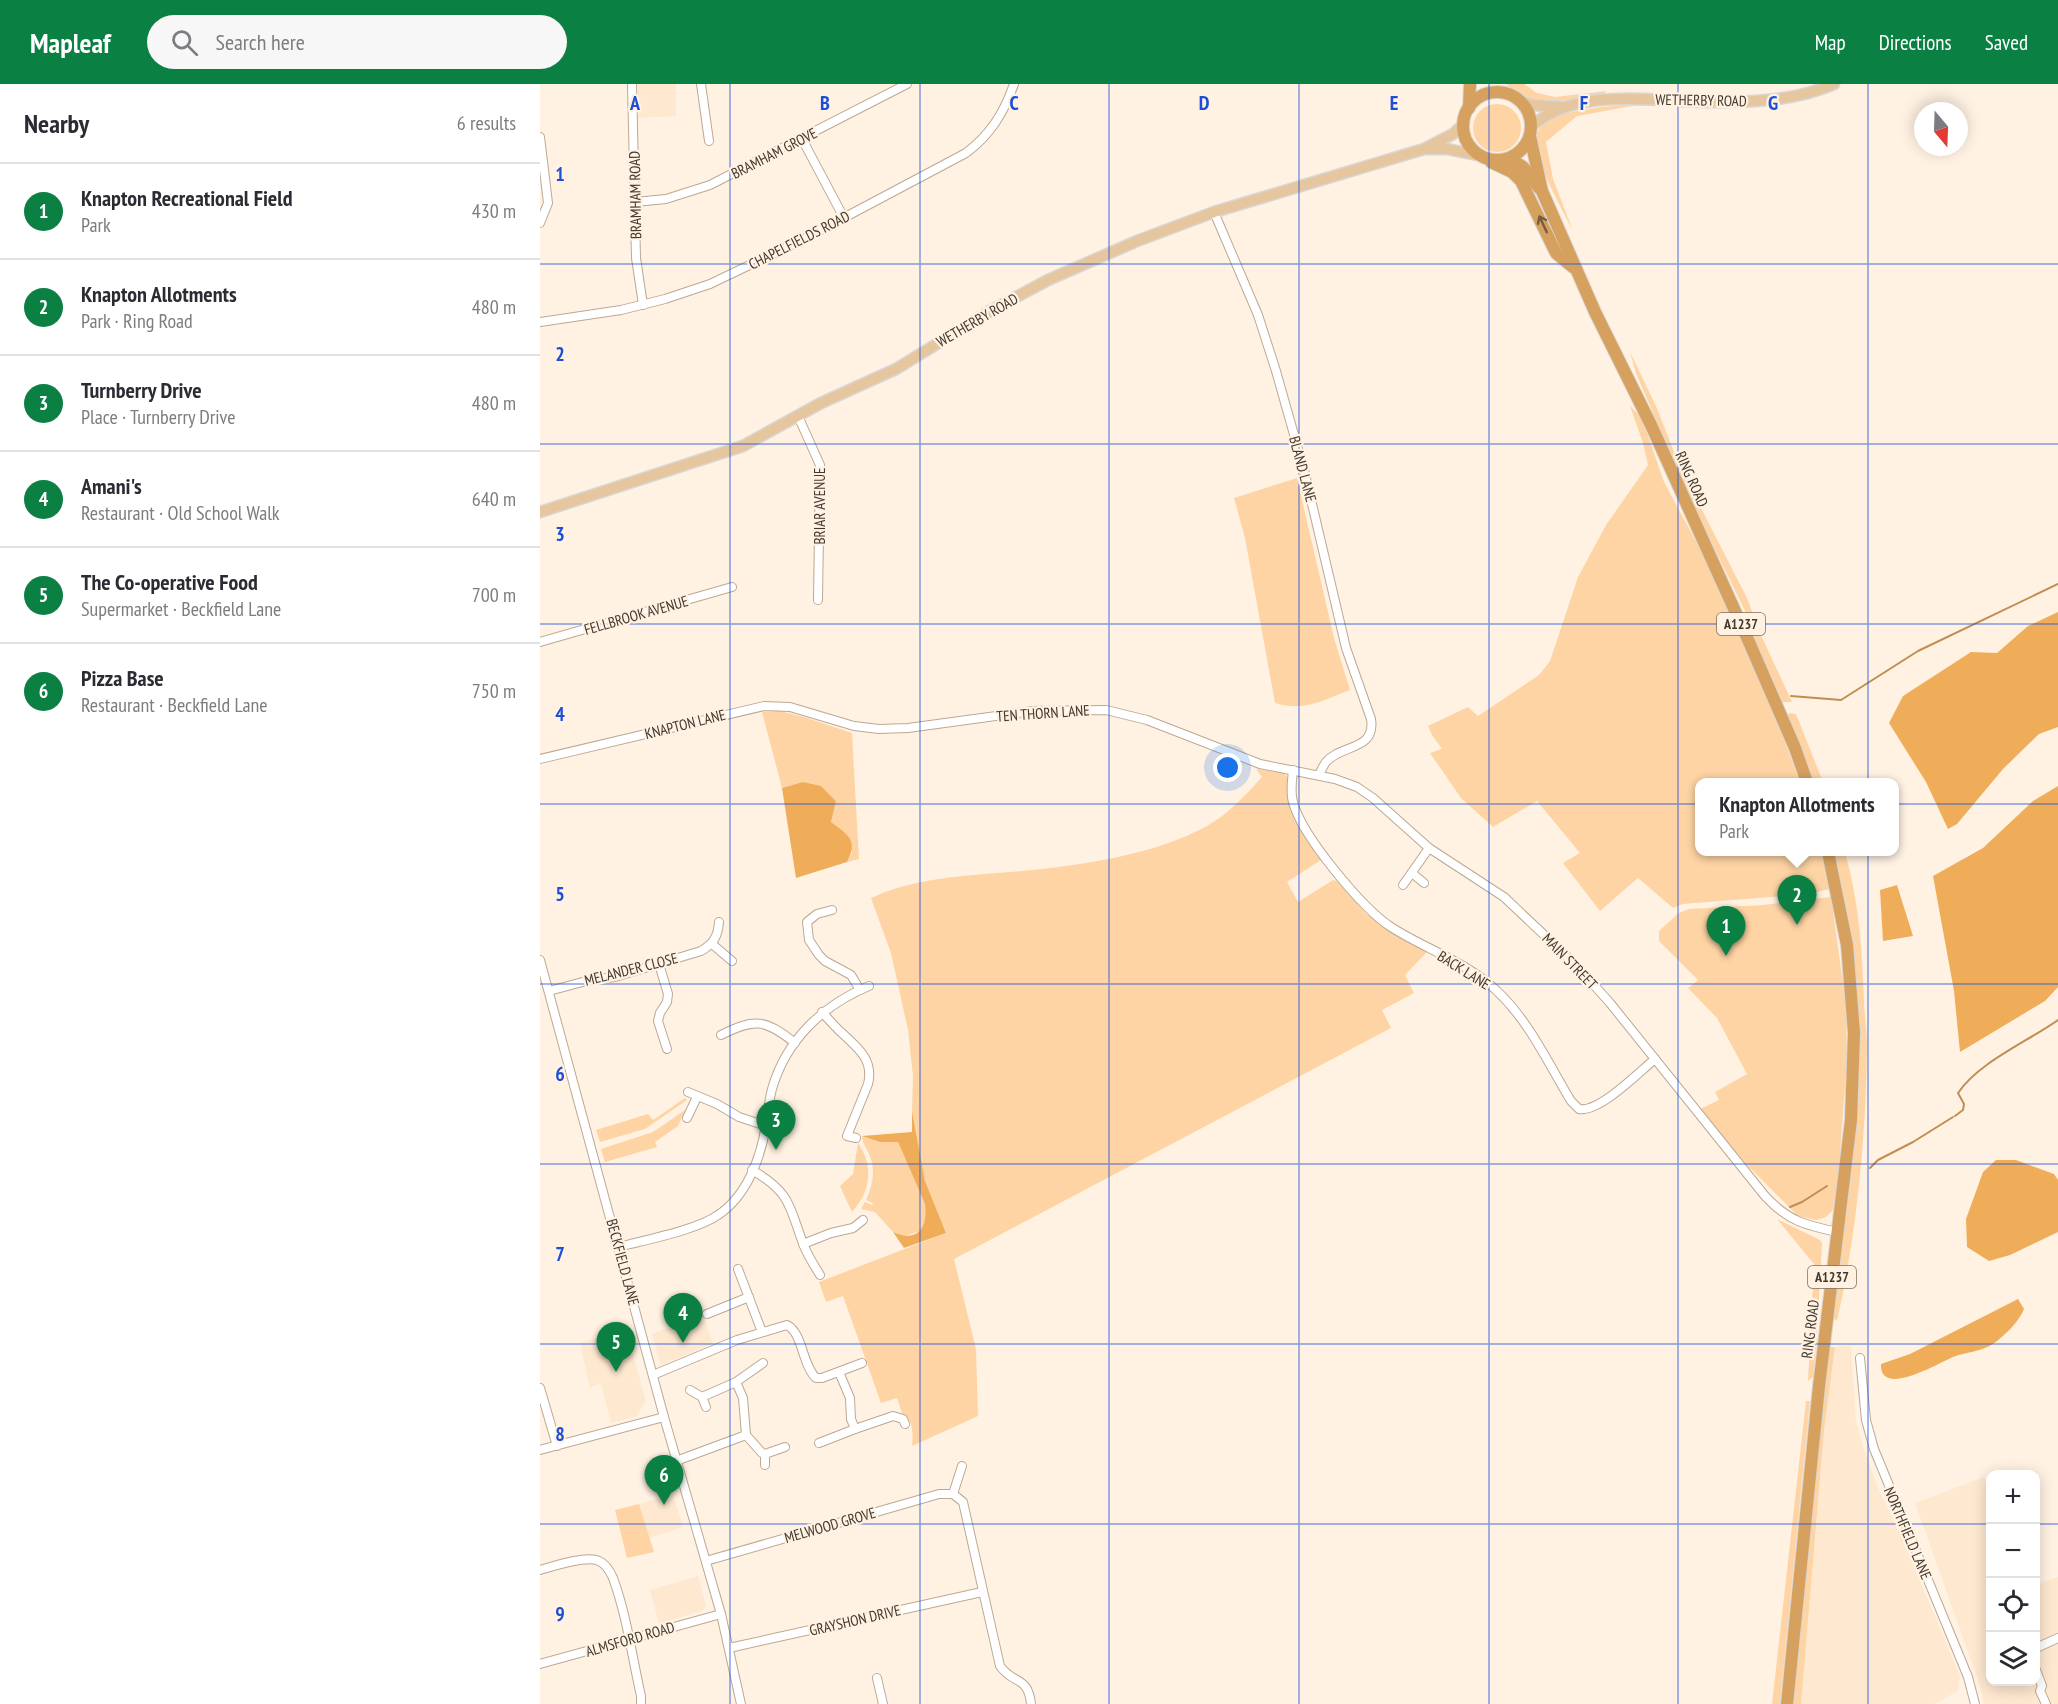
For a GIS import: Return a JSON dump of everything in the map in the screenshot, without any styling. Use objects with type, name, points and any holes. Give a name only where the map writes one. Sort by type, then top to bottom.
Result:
[{"type":"highway","points":[[1469,108],[1475,100],[1493,87],[1523,102],[1528,113],[1530,132],[1522,149],[1509,158],[1500,160],[1477,155]]},
{"type":"highway","points":[[1470,88],[1469,108],[1464,124],[1468,142],[1477,155],[1503,167],[1521,181],[1556,253],[1577,270]]},
{"type":"highway","name":"RING ROAD","points":[[1530,132],[1542,191],[1671,468],[1795,748],[1805,778]]},
{"type":"highway","name":"RING ROAD","points":[[1509,158],[1522,167],[1542,191]]},
{"type":"highway","name":"RING ROAD","points":[[1787,1704],[1818,1386],[1851,1120],[1854,1033],[1847,945],[1829,856]]},
{"type":"main road","name":"WETHERBY ROAD","points":[[1523,102],[1544,107],[1566,107],[1600,100],[1636,98],[1715,102],[1760,101],[1814,93],[1834,84]]},
{"type":"main road","name":"WETHERBY ROAD","points":[[1530,132],[1545,117],[1566,107]]},
{"type":"main road","name":"WETHERBY ROAD","points":[[540,512],[733,450],[896,369],[992,310],[1048,280],[1137,240],[1214,212],[1424,149],[1453,134],[1464,124]]},
{"type":"main road","name":"WETHERBY ROAD","points":[[1424,149],[1447,149],[1477,155]]},
{"type":"street","name":"BRAMHAM ROAD","points":[[632,84],[636,267],[643,305]]},
{"type":"street","points":[[701,84],[709,141]]},
{"type":"street","name":"BRAMHAM GROVE","points":[[635,202],[666,199],[694,192],[907,84]]},
{"type":"street","name":"CHAPELFIELDS ROAD","points":[[540,322],[643,305],[685,293],[731,275],[953,161],[975,146],[997,121],[1014,84]]},
{"type":"street","points":[[540,137],[548,203],[540,223]]},
{"type":"street","points":[[802,139],[844,218]]},
{"type":"street","name":"BLAND LANE","points":[[1214,212],[1258,315],[1276,371],[1307,481],[1346,648],[1371,719],[1371,731],[1368,737],[1362,743],[1342,750],[1329,759],[1319,776]]},
{"type":"street","name":"BRIAR AVENUE","points":[[798,416],[820,465],[818,600]]},
{"type":"street","name":"FELLBROOK AVENUE","points":[[540,642],[732,587]]},
{"type":"street","name":"KNAPTON LANE","points":[[540,759],[764,706],[790,707],[829,719]]},
{"type":"street","name":"TEN THORN LANE","points":[[829,719],[854,726],[891,729],[1033,711],[1106,710],[1147,720],[1249,760]]},
{"type":"street","name":"MAIN STREET","points":[[1249,760],[1347,783],[1366,793],[1429,848],[1490,886],[1520,911],[1596,987],[1780,1212],[1806,1225],[1837,1232]]},
{"type":"street","name":"BACK LANE","points":[[1293,770],[1292,796],[1297,812],[1331,865],[1358,899],[1372,913],[1392,927],[1470,971],[1497,990],[1523,1020],[1571,1101],[1579,1109],[1586,1110],[1604,1101],[1655,1059]]},
{"type":"street","points":[[1403,885],[1429,848]]},
{"type":"street","points":[[1412,873],[1424,882]]},
{"type":"street","points":[[618,1247],[699,1224],[719,1215],[740,1194],[752,1170],[766,1126],[772,1089],[795,1043],[822,1012],[834,1003],[865,988],[850,975],[825,961],[809,940],[804,920],[832,910]]},
{"type":"street","points":[[719,922],[716,938],[712,944],[732,961]]},
{"type":"street","name":"MELANDER CLOSE","points":[[549,991],[590,980],[615,977],[701,951],[712,944]]},
{"type":"street","name":"BECKFIELD LANE","points":[[540,960],[664,1418],[721,1614],[741,1704]]},
{"type":"street","points":[[659,964],[668,994],[667,1002],[658,1021],[667,1049]]},
{"type":"street","points":[[822,1012],[862,1053],[869,1070],[868,1084],[848,1136]]},
{"type":"street","points":[[721,1035],[733,1033],[741,1024],[758,1023],[771,1026],[795,1043]]},
{"type":"street","points":[[687,1092],[717,1104],[739,1117],[766,1126]]},
{"type":"street","points":[[687,1118],[697,1097]]},
{"type":"street","points":[[752,1170],[774,1184],[788,1202],[803,1244],[820,1275]]},
{"type":"street","points":[[803,1244],[831,1233],[854,1228],[863,1220]]},
{"type":"street","points":[[738,1269],[762,1332]]},
{"type":"street","points":[[707,1314],[749,1297]]},
{"type":"street","points":[[653,1375],[737,1340],[787,1325],[792,1328],[811,1373],[816,1378],[822,1378],[862,1363]]},
{"type":"street","name":"NORTHFIELD LANE","points":[[1860,1358],[1866,1420],[1874,1449],[1968,1677],[1975,1704]]},
{"type":"street","points":[[702,1397],[736,1382],[763,1364]]},
{"type":"street","points":[[839,1372],[850,1398],[851,1419],[855,1429]]},
{"type":"street","points":[[736,1382],[742,1393],[746,1435],[765,1454]]},
{"type":"street","points":[[540,1388],[556,1446]]},
{"type":"street","points":[[690,1390],[702,1397],[706,1407]]},
{"type":"street","points":[[819,1443],[892,1416],[903,1419],[905,1424]]},
{"type":"street","points":[[540,1450],[664,1418]]},
{"type":"street","points":[[676,1461],[746,1435]]},
{"type":"street","points":[[765,1454],[785,1447]]},
{"type":"street","points":[[765,1454],[765,1465]]},
{"type":"street","points":[[963,1466],[954,1494],[963,1502],[1000,1666],[1005,1673],[1026,1686],[1030,1693],[1031,1704]]},
{"type":"street","name":"MELWOOD GROVE","points":[[706,1561],[939,1494],[954,1494]]},
{"type":"street","points":[[540,1570],[586,1559],[598,1560],[604,1565],[613,1578],[641,1704]]},
{"type":"street","name":"GRAYSHON DRIVE","points":[[729,1648],[982,1592]]},
{"type":"street","name":"ALMSFORD ROAD","points":[[540,1664],[721,1614]]},
{"type":"street","points":[[2040,1646],[2058,1638]]},
{"type":"street","points":[[877,1678],[883,1704]]},
{"type":"street","points":[[2040,1679],[2043,1686],[2040,1691],[2046,1704]]},
{"type":"shaded area","points":[[638,84],[676,84],[676,116],[638,118]]},
{"type":"shaded area","points":[[1506,84],[1524,84],[1537,93],[1555,97],[1606,91],[1604,94],[1566,101],[1540,101],[1527,98]]},
{"type":"shaded area","points":[[1497,104],[1514,111],[1521,128],[1514,145],[1497,152],[1480,145],[1473,128],[1480,111]]},
{"type":"shaded area","points":[[1643,104],[1577,116],[1546,142],[1553,179],[1573,231],[1543,170],[1538,157],[1536,136],[1542,126],[1567,114],[1600,107]]},
{"type":"shaded area","points":[[1630,352],[1656,406],[1680,467],[1747,598],[1760,633],[1792,702],[1782,702],[1753,638],[1747,615],[1664,439],[1636,373]]},
{"type":"shaded area","points":[[1630,406],[1642,418],[1664,482],[1707,562],[1779,726],[1798,778],[1695,778],[1695,856],[1823,856],[1830,889],[1808,894],[1683,904],[1673,908],[1638,878],[1600,911],[1563,863],[1580,853],[1537,801],[1493,827],[1461,798],[1430,753],[1442,749],[1428,726],[1468,707],[1478,716],[1539,675],[1550,661],[1578,577],[1606,525],[1648,465]]},
{"type":"shaded area","points":[[1297,478],[1334,638],[1350,690],[1314,704],[1296,706],[1275,703],[1245,538],[1234,498]]},
{"type":"shaded area","points":[[2058,612],[2058,727],[2039,734],[2003,769],[1957,824],[1948,829],[1926,782],[1889,723],[1903,696],[1971,652],[1997,653],[2028,626]]},
{"type":"shaded area","points":[[780,711],[852,733],[859,859],[847,862],[852,853],[838,828],[831,822],[836,801],[829,794],[811,784],[782,788],[762,712]]},
{"type":"shaded area","points":[[1790,713],[1796,714],[1821,778],[1812,778],[1787,716]]},
{"type":"shaded area","points":[[1256,769],[1283,773],[1288,777],[1291,809],[1321,860],[1287,882],[1298,902],[1333,880],[1337,881],[1366,914],[1427,952],[1405,975],[1414,993],[1382,1010],[1391,1028],[954,1259],[976,1349],[978,1416],[912,1446],[911,1424],[902,1413],[897,1398],[881,1403],[843,1296],[826,1302],[819,1282],[946,1233],[925,1181],[912,1110],[913,1076],[908,1030],[891,953],[871,898],[921,882],[1092,862],[1180,839],[1205,827],[1226,813],[1262,777]]},
{"type":"shaded area","points":[[803,782],[821,786],[836,801],[831,822],[850,838],[852,848],[847,862],[796,878],[782,788]]},
{"type":"shaded area","points":[[2058,786],[2058,987],[2045,1001],[1960,1052],[1954,991],[1933,876],[1983,848],[2033,801]]},
{"type":"shaded area","points":[[1835,856],[1846,856],[1854,889],[1861,943],[1867,1045],[1865,1114],[1859,1184],[1850,1253],[1837,1321],[1832,1317],[1856,1131],[1859,1073],[1856,977]]},
{"type":"shaded area","points":[[1897,885],[1913,936],[1883,941],[1880,890]]},
{"type":"shaded area","points":[[1831,897],[1846,1004],[1847,1060],[1838,1179],[1833,1210],[1826,1217],[1816,1220],[1798,1216],[1745,1163],[1700,1109],[1719,1100],[1715,1092],[1747,1074],[1717,1018],[1688,988],[1698,980],[1659,941],[1659,931],[1679,913],[1689,909],[1763,905]]},
{"type":"shaded area","points":[[685,1098],[687,1100],[645,1129],[600,1142],[596,1130],[648,1114],[653,1120]]},
{"type":"shaded area","points":[[685,1110],[678,1126],[655,1142],[657,1147],[605,1162],[601,1149],[653,1132]]},
{"type":"shaded area","points":[[912,1111],[925,1181],[946,1233],[904,1248],[893,1232],[909,1236],[920,1231],[925,1220],[925,1204],[898,1142],[880,1142],[862,1136],[912,1132]]},
{"type":"shaded area","points":[[862,1136],[880,1142],[898,1142],[925,1204],[926,1214],[921,1231],[900,1235],[893,1232],[875,1212],[861,1209],[865,1202],[872,1205],[873,1203],[866,1200],[872,1183],[873,1171]]},
{"type":"shaded area","points":[[858,1143],[866,1160],[868,1178],[863,1196],[852,1212],[840,1186],[853,1174]]},
{"type":"shaded area","points":[[1996,1160],[2016,1160],[2054,1174],[2058,1180],[2058,1232],[2010,1255],[1989,1261],[1967,1247],[1966,1219],[1983,1172]]},
{"type":"shaded area","points":[[1777,1219],[1822,1243],[1817,1338],[1813,1377],[1808,1381],[1814,1264]]},
{"type":"shaded area","points":[[2018,1299],[2024,1309],[2022,1314],[2011,1328],[1993,1344],[1953,1357],[1912,1375],[1890,1378],[1883,1374],[1881,1364],[1910,1354]]},
{"type":"shaded area","points":[[702,1314],[713,1343],[661,1365],[652,1334]]},
{"type":"shaded area","points":[[626,1330],[646,1401],[636,1417],[611,1423],[601,1383],[590,1388],[580,1343]]},
{"type":"shaded area","points":[[1851,1345],[1856,1421],[1861,1440],[1876,1483],[1905,1545],[1960,1676],[1958,1691],[1934,1704],[1801,1704],[1824,1431],[1835,1347]]},
{"type":"shaded area","points":[[1830,1347],[1835,1347],[1824,1431],[1801,1704],[1793,1704],[1809,1520]]},
{"type":"shaded area","points":[[1806,1401],[1810,1401],[1780,1704],[1772,1704]]},
{"type":"shaded area","points":[[1984,1477],[1986,1482],[1986,1686],[2040,1686],[2040,1584],[2058,1577],[2058,1704],[1984,1704],[1979,1683],[1915,1503]]},
{"type":"shaded area","points":[[673,1494],[683,1527],[649,1538],[639,1504]]},
{"type":"shaded area","points":[[639,1504],[654,1552],[627,1558],[615,1510]]},
{"type":"shaded area","points":[[698,1576],[706,1606],[704,1610],[659,1624],[650,1590]]},
{"type":"waterway","points":[[1791,696],[1841,700],[1918,651],[2058,584]]},
{"type":"waterway","points":[[1955,1116],[1963,1110],[1964,1104],[1958,1093],[1967,1082],[1991,1062],[2058,1020]]},
{"type":"waterway","points":[[1870,1168],[1878,1160],[1953,1117]]},
{"type":"waterway","points":[[1790,1207],[1827,1186]]},
{"type":"place","name":"Knapton Allotments","points":[[1797,925]]},
{"type":"place","name":"Knapton Recreational Field","points":[[1726,956]]},
{"type":"place","name":"Turnberry Drive","points":[[776,1150]]},
{"type":"place","name":"Amani's","points":[[683,1343]]},
{"type":"place","name":"The Co-operative Food","points":[[616,1372]]},
{"type":"place","name":"Pizza Base","points":[[664,1505]]}]
